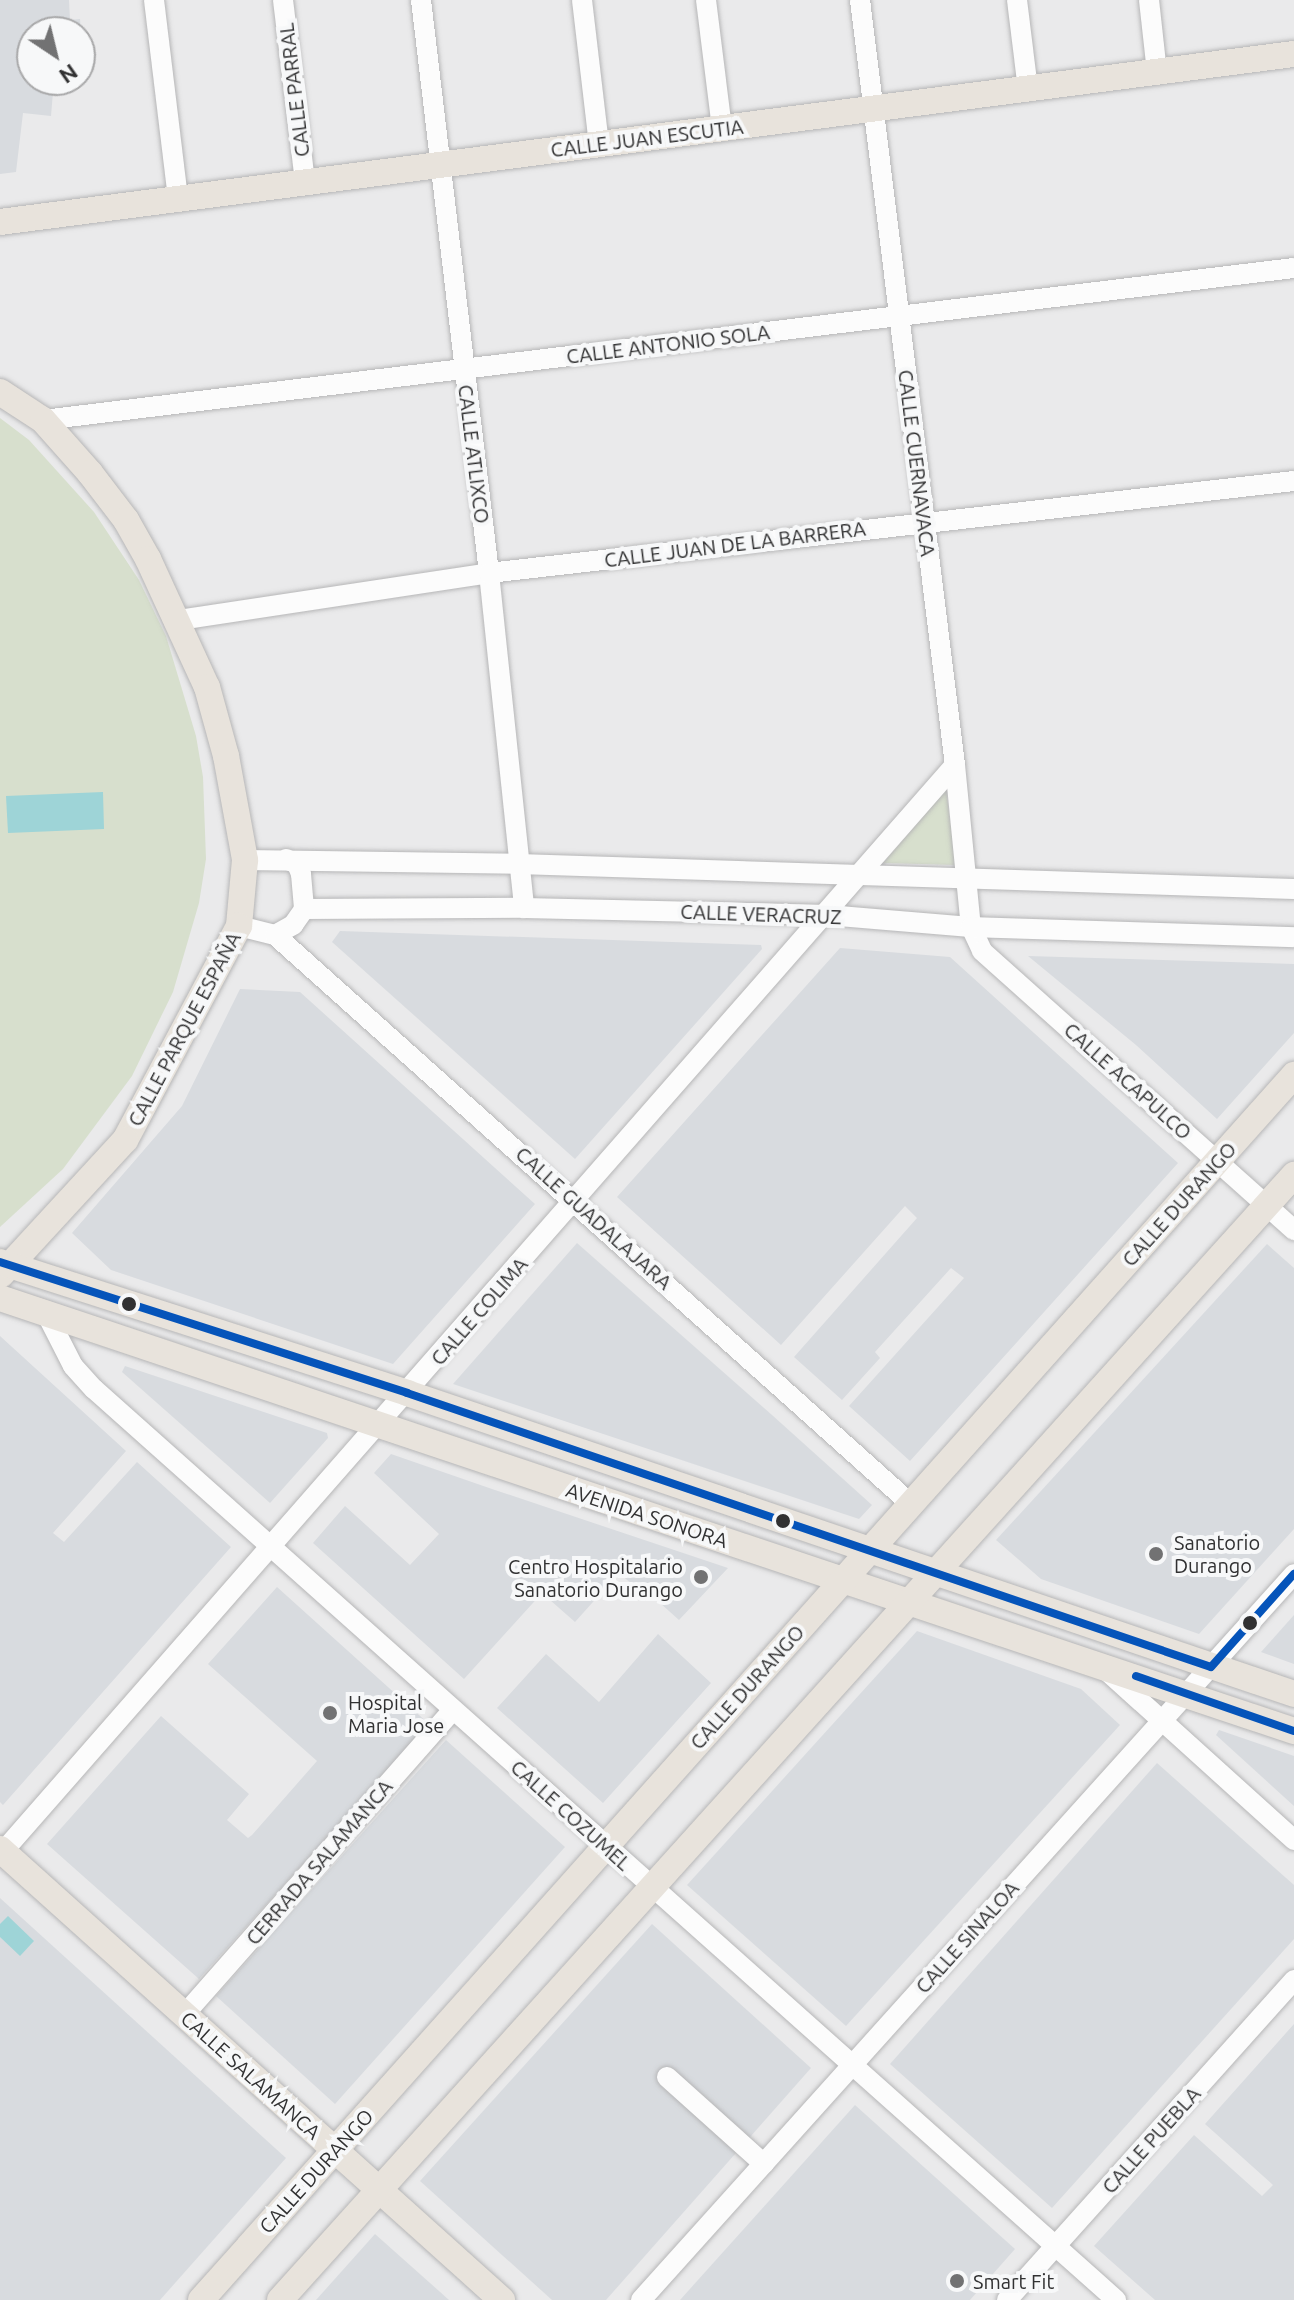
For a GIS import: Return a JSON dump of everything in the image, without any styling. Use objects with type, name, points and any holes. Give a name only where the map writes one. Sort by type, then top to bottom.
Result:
[{"type":"main road","name":"CALLE JUAN ESCUTIA","points":[[0,222],[1294,54]]},
{"type":"main road","name":"CALLE PARQUE ESPAÑA","points":[[0,392],[43,420],[126,520],[179,620],[207,687],[223,743],[245,860],[239,926],[125,1140],[3,1268]]},
{"type":"main road","name":"CALLE DURANGO","points":[[201,2300],[1294,1075]]},
{"type":"main road","points":[[280,2300],[1294,1175]]},
{"type":"main road","name":"AVENIDA SONORA","points":[[3,1268],[121,1301],[407,1393],[1294,1694]]},
{"type":"main road","name":"AVENIDA SONORA","points":[[0,1298],[377,1426],[1097,1662],[1294,1731]]},
{"type":"main road","points":[[109,1335],[121,1301]]},
{"type":"main road","points":[[227,1376],[238,1339]]},
{"type":"main road","points":[[571,1490],[585,1453]]},
{"type":"main road","points":[[1040,1644],[1055,1615]]},
{"type":"main road","name":"CALLE SALAMANCA","points":[[1,1852],[502,2300]]},
{"type":"street","points":[[154,0],[178,199]]},
{"type":"street","name":"CALLE PARRAL","points":[[283,0],[305,181]]},
{"type":"street","name":"CALLE ATLIXCO","points":[[421,0],[489,573],[524,908]]},
{"type":"street","points":[[582,0],[599,144]]},
{"type":"street","points":[[706,0],[722,128]]},
{"type":"street","name":"CALLE CUERNAVACA","points":[[860,0],[955,765],[971,927]]},
{"type":"street","points":[[1017,0],[1028,89]]},
{"type":"street","points":[[1149,0],[1157,72]]},
{"type":"street","name":"CALLE ANTONIO SOLA","points":[[43,420],[1294,268]]},
{"type":"street","name":"CALLE JUAN DE LA BARRERA","points":[[179,620],[489,573],[1294,481]]},
{"type":"street","name":"CALLE COLIMA","points":[[1,1852],[827,915],[955,765]]},
{"type":"street","points":[[239,926],[275,935],[293,925],[304,909],[301,874],[297,864],[286,859]]},
{"type":"street","name":"CALLE VERACRUZ","points":[[245,860],[518,864],[1294,889]]},
{"type":"street","name":"CALLE VERACRUZ","points":[[304,909],[524,908],[827,915],[971,927],[1294,937]]},
{"type":"street","name":"CALLE ACAPULCO","points":[[971,927],[982,951],[1294,1230]]},
{"type":"street","name":"CALLE GUADALAJARA","points":[[275,935],[911,1504]]},
{"type":"street","name":"CALLE COZUMEL","points":[[46,1313],[73,1366],[94,1389],[1116,2300]]},
{"type":"street","name":"CALLE SINALOA","points":[[641,2300],[1294,1574]]},
{"type":"street","points":[[1097,1662],[1294,1840]]},
{"type":"street","name":"CERRADA SALAMANCA","points":[[184,2015],[453,1710]]},
{"type":"street","name":"CALLE PUEBLA","points":[[1007,2300],[1294,1980]]},
{"type":"street","points":[[667,2077],[764,2164]]},
{"type":"shaded area","points":[[0,0],[69,0],[70,16],[16,16],[16,96],[53,96],[51,116],[23,113],[16,172],[0,174]]},
{"type":"shaded area","points":[[340,931],[761,945],[762,949],[575,1159],[332,942]]},
{"type":"shaded area","points":[[840,948],[950,957],[1178,1163],[910,1461],[849,1406],[964,1278],[951,1268],[875,1352],[880,1358],[842,1400],[794,1357],[917,1218],[905,1206],[781,1345],[617,1197]]},
{"type":"shaded area","points":[[1028,956],[1294,964],[1294,1033],[1217,1119],[1136,1045]]},
{"type":"shaded area","points":[[240,989],[300,992],[535,1204],[393,1364],[111,1270],[72,1233],[182,1106]]},
{"type":"shaded area","points":[[577,1243],[872,1505],[859,1519],[453,1384]]},
{"type":"shaded area","points":[[1267,1244],[1294,1268],[1294,1529],[1199,1634],[1041,1579],[996,1540]]},
{"type":"shaded area","points":[[0,1336],[126,1451],[53,1533],[64,1542],[137,1462],[231,1547],[3,1805],[0,1802]]},
{"type":"shaded area","points":[[125,1366],[327,1433],[328,1438],[270,1503],[122,1372]]},
{"type":"shaded area","points":[[391,1454],[728,1568],[679,1620],[650,1594],[647,1597],[619,1573],[575,1622],[542,1593],[464,1679],[313,1543],[345,1506],[410,1565],[439,1534],[374,1473]]},
{"type":"shaded area","points":[[277,1587],[429,1724],[199,1979],[47,1844],[161,1716],[249,1794],[227,1820],[248,1838],[252,1835],[317,1761],[208,1664]]},
{"type":"shaded area","points":[[1294,1615],[1294,1664],[1261,1652]]},
{"type":"shaded area","points":[[917,1631],[1081,1689],[1120,1725],[846,2026],[687,1885]]},
{"type":"shaded area","points":[[658,1634],[711,1683],[603,1803],[497,1708],[546,1654],[599,1702]]},
{"type":"shaded area","points":[[1219,1730],[1294,1756],[1294,1806],[1216,1735]]},
{"type":"shaded area","points":[[446,1740],[565,1847],[335,2104],[216,1996]]},
{"type":"shaded area","points":[[1157,1763],[1294,1885],[1294,1939],[1052,2208],[890,2064]]},
{"type":"shaded area","points":[[0,1898],[286,2158],[160,2300],[0,2300]]},
{"type":"shaded area","points":[[652,1924],[811,2068],[606,2300],[552,2300],[420,2181]]},
{"type":"shaded area","points":[[1294,2024],[1294,2300],[1155,2300],[1094,2246],[1194,2135],[1262,2196],[1273,2185],[1205,2124]]},
{"type":"shaded area","points":[[855,2105],[1015,2249],[970,2300],[680,2300]]},
{"type":"shaded area","points":[[375,2234],[439,2291],[449,2300],[316,2300]]},
{"type":"green space","points":[[0,418],[29,440],[94,512],[139,580],[166,636],[196,736],[203,777],[206,859],[199,903],[173,992],[132,1076],[63,1169],[0,1227]]},
{"type":"green space","points":[[946,790],[956,865],[883,863]]},
{"type":"water","points":[[103,792],[104,829],[8,833],[6,796]]},
{"type":"water","points":[[8,1916],[34,1941],[20,1956],[0,1937],[0,1924]]},
{"type":"transit line","points":[[0,1262],[407,1393],[1211,1667],[1294,1574]]},
{"type":"transit line","points":[[1136,1676],[1294,1731]]},
{"type":"place","name":"Sanatorio Durango","points":[[1156,1554]]},
{"type":"place","name":"Centro Hospitalario Sanatorio Durango","points":[[701,1577]]},
{"type":"place","name":"Hospital Maria Jose","points":[[330,1713]]},
{"type":"place","name":"Smart Fit","points":[[957,2281]]}]
